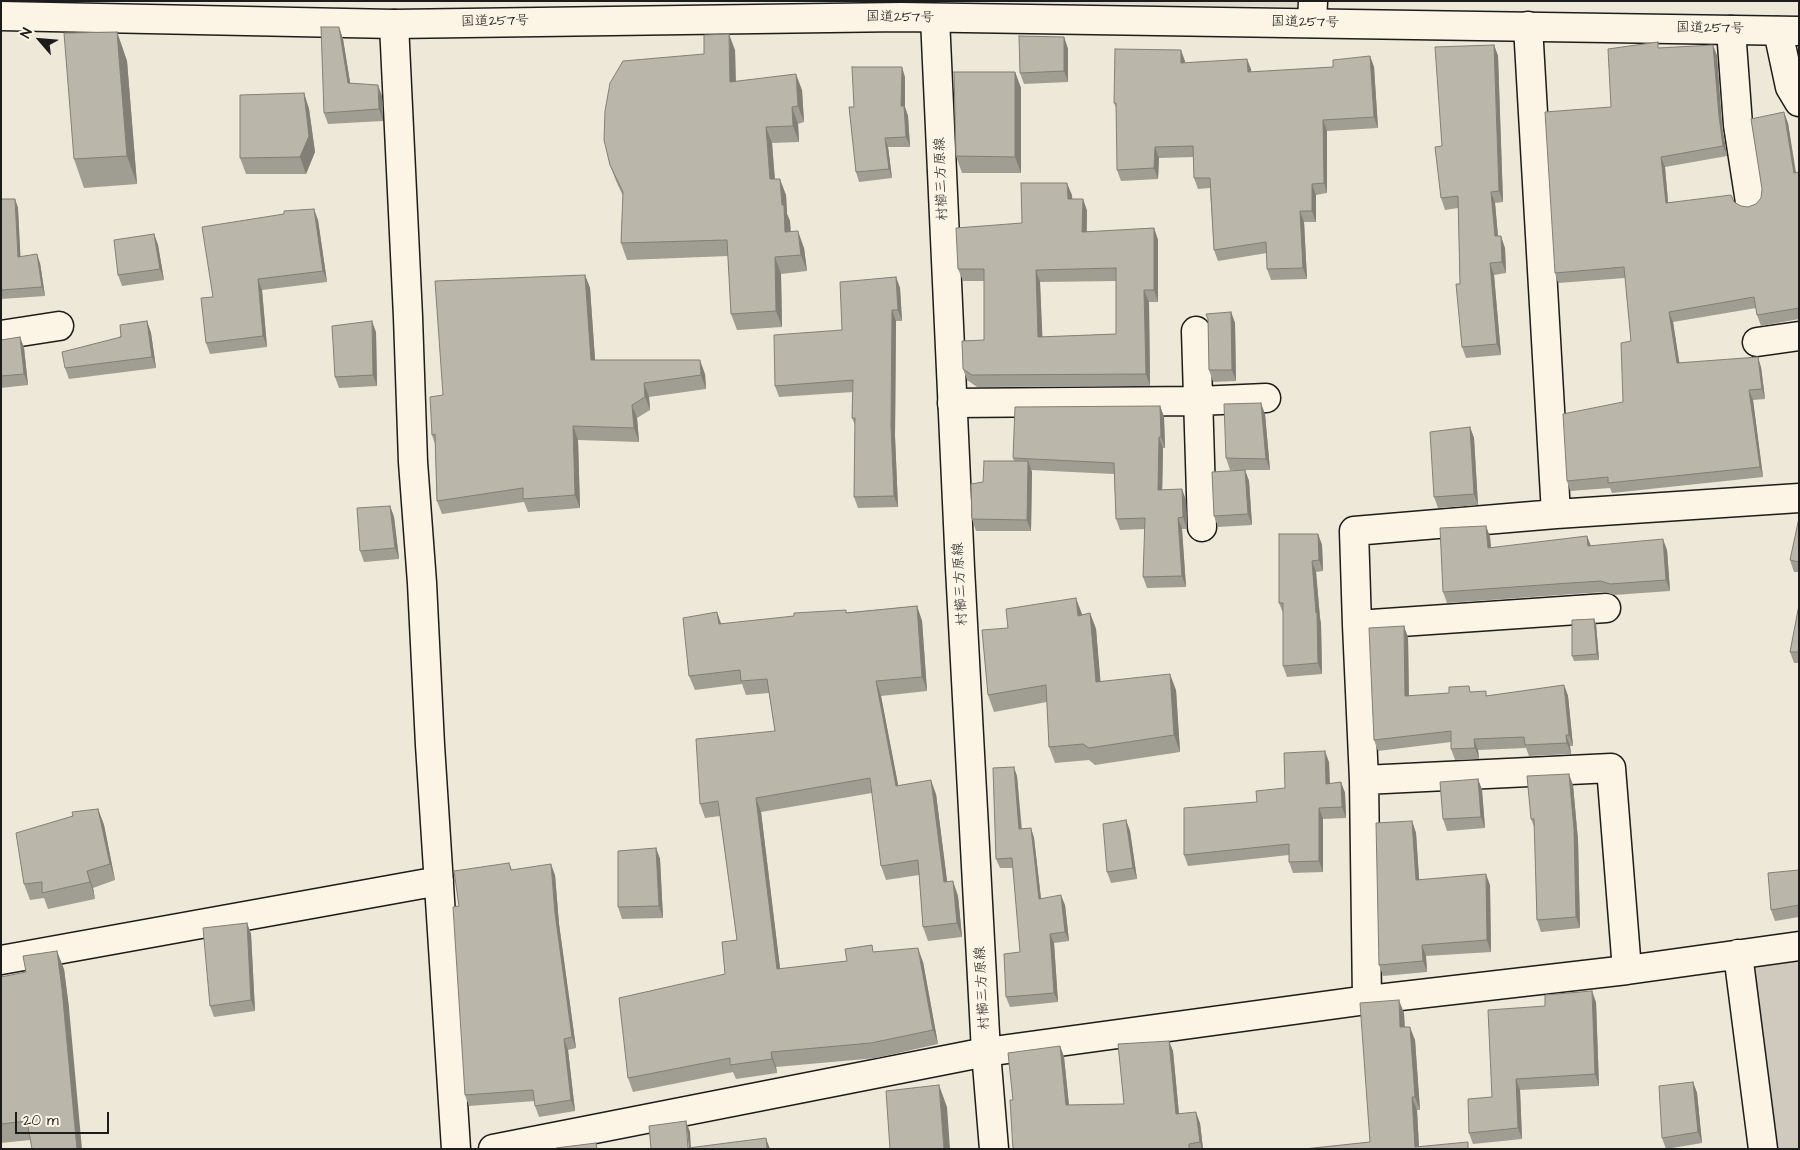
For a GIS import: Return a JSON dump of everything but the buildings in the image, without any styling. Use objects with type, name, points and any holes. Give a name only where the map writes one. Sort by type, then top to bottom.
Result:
[{"type":"main road","name":"国道257号","points":[[1,16],[394,24],[843,9],[935,18],[1312,12],[1528,26],[1791,31]]},
{"type":"main road","name":"村櫛三方原線","points":[[935,18],[952,403],[986,1052],[994,1149]]},
{"type":"main road","points":[[394,24],[413,462],[456,1149]]},
{"type":"main road","points":[[1528,26],[1556,514]]},
{"type":"main road","points":[[1730,30],[1738,125],[1750,202]]},
{"type":"main road","points":[[1791,31],[1790,87],[1799,102]]},
{"type":"main road","points":[[1,335],[59,326]]},
{"type":"main road","points":[[1196,331],[1202,527]]},
{"type":"main road","points":[[1757,342],[1799,336]]},
{"type":"main road","points":[[952,403],[1198,401],[1266,398]]},
{"type":"main road","points":[[1367,1000],[1364,780],[1354,531],[1556,514],[1799,498]]},
{"type":"main road","points":[[1357,625],[1606,608]]},
{"type":"main road","points":[[1364,780],[1611,768],[1627,970]]},
{"type":"main road","points":[[1,960],[439,881]]},
{"type":"main road","points":[[493,1149],[986,1052],[1367,1000],[1627,970],[1799,946]]},
{"type":"main road","points":[[1738,954],[1762,1149]]},
{"type":"shaded area","points":[[903,1],[1299,1],[1299,7]]},
{"type":"shaded area","points":[[1799,961],[1799,1149],[1772,1149],[1751,966]]}]
